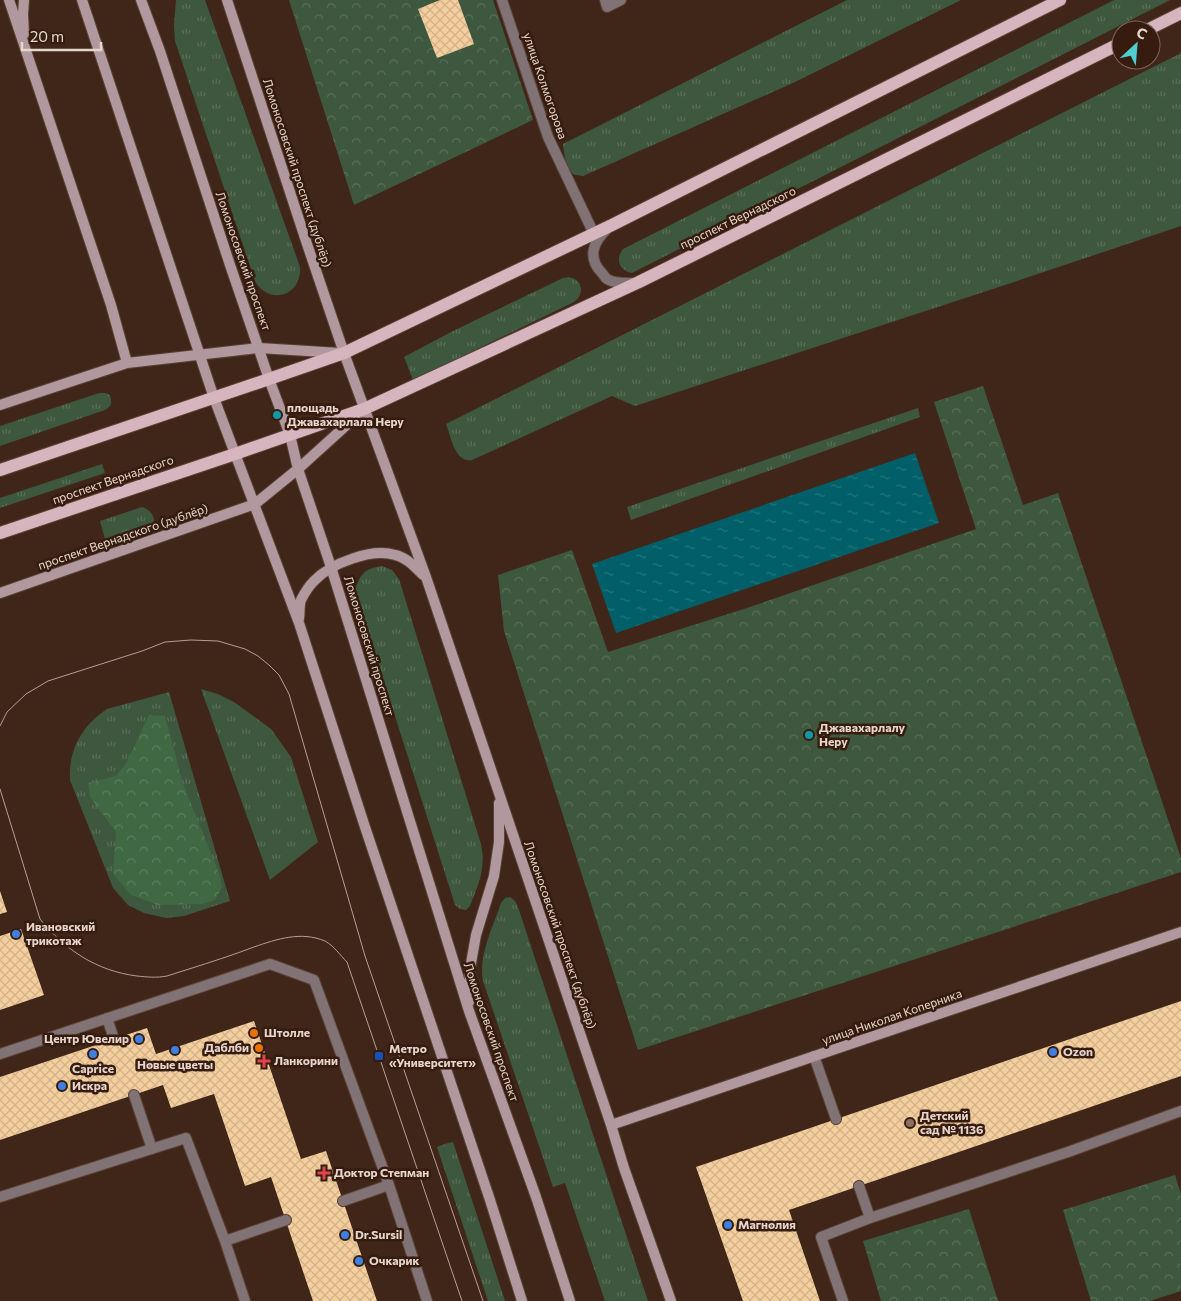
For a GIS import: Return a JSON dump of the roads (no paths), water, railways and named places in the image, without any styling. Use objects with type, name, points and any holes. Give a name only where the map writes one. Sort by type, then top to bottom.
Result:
[{"type":"main road","points":[[9,0],[110,305],[127,363]]},
{"type":"main road","points":[[24,0],[23,14],[26,50]]},
{"type":"main road","points":[[82,0],[214,398],[299,623],[522,1301]]},
{"type":"main road","name":"Ломоносовский проспект","points":[[141,0],[160,51],[269,379],[290,435],[298,468],[331,567],[469,1010],[536,1197],[570,1301]]},
{"type":"main road","name":"Ломоносовский проспект (дублёр)","points":[[227,0],[344,353]]},
{"type":"main road","points":[[0,470],[344,353],[594,234],[1060,0]]},
{"type":"main road","points":[[1161,23],[1181,13]]},
{"type":"main road","name":"проспект Вернадского","points":[[364,409],[639,282],[1111,48]]},
{"type":"main road","points":[[0,405],[127,363],[259,348],[344,353]]},
{"type":"main road","points":[[344,353],[426,577]]},
{"type":"main road","points":[[235,454],[364,409]]},
{"type":"main road","points":[[255,504],[364,409]]},
{"type":"main road","name":"проспект Вернадского","points":[[0,533],[235,454]]},
{"type":"main road","name":"проспект Вернадского (дублёр)","points":[[0,593],[255,504]]},
{"type":"main road","points":[[299,623],[300,602],[314,581],[331,567],[372,553],[396,555],[411,564],[426,577]]},
{"type":"main road","name":"Ломоносовский проспект (дублёр)","points":[[426,577],[671,1301]]},
{"type":"main road","points":[[469,1010],[470,970],[476,934],[494,876],[497,859],[500,794]]},
{"type":"main road","name":"улица Николая Коперника","points":[[611,1125],[1181,932]]},
{"type":"street","name":"улица Колмогорова","points":[[502,0],[548,137],[594,234]]},
{"type":"street","points":[[605,0],[607,6],[621,0]]},
{"type":"street","points":[[612,225],[601,235],[595,247],[592,258],[597,269],[608,279],[620,283],[639,282]]},
{"type":"street","points":[[0,1054],[270,964],[314,980],[389,1185],[427,1301]]},
{"type":"street","points":[[107,1018],[114,1039]]},
{"type":"street","points":[[814,1056],[836,1119]]},
{"type":"street","points":[[134,1095],[152,1149]]},
{"type":"street","points":[[843,1301],[821,1237],[870,1218],[1068,1152],[1181,1111]]},
{"type":"street","points":[[0,1197],[186,1138],[225,1241],[245,1301]]},
{"type":"street","points":[[343,1201],[389,1185]]},
{"type":"street","points":[[859,1186],[870,1218]]},
{"type":"street","points":[[225,1241],[286,1220]]},
{"type":"water","points":[[915,453],[939,523],[616,633],[592,564]]},
{"type":"tram line","points":[[0,726],[7,712],[26,694],[48,681],[165,642],[191,640],[218,641],[245,649],[258,656],[279,675],[289,694],[365,956],[483,1301]]},
{"type":"tram line","points":[[0,789],[40,919],[60,940],[95,964],[122,973],[144,977],[163,977],[271,941],[298,936],[325,941],[347,962],[462,1301]]},
{"type":"place","name":"площадь Джавахарлала Неру","points":[[277,415]]},
{"type":"place","name":"Джавахарлалу Неру","points":[[809,735]]},
{"type":"place","name":"Ивановский трикотаж","points":[[16,934]]},
{"type":"place","name":"Штолле","points":[[254,1033]]},
{"type":"place","name":"Центр Ювелир","points":[[139,1039]]},
{"type":"place","name":"Даблби","points":[[259,1048]]},
{"type":"place","name":"Новые цветы","points":[[175,1050]]},
{"type":"place","name":"Ozon","points":[[1053,1052]]},
{"type":"place","name":"Caprice","points":[[93,1054]]},
{"type":"place","name":"Метро «Университет»","points":[[379,1056]]},
{"type":"place","name":"Ланкорини","points":[[264,1061]]},
{"type":"place","name":"Искра","points":[[62,1086]]},
{"type":"place","name":"Детский сад № 1136","points":[[910,1123]]},
{"type":"place","name":"Доктор Степман","points":[[324,1173]]},
{"type":"place","name":"Магнолия","points":[[728,1225]]},
{"type":"place","name":"Dr.Sursil","points":[[345,1235]]},
{"type":"place","name":"Очкарик","points":[[359,1261]]}]
